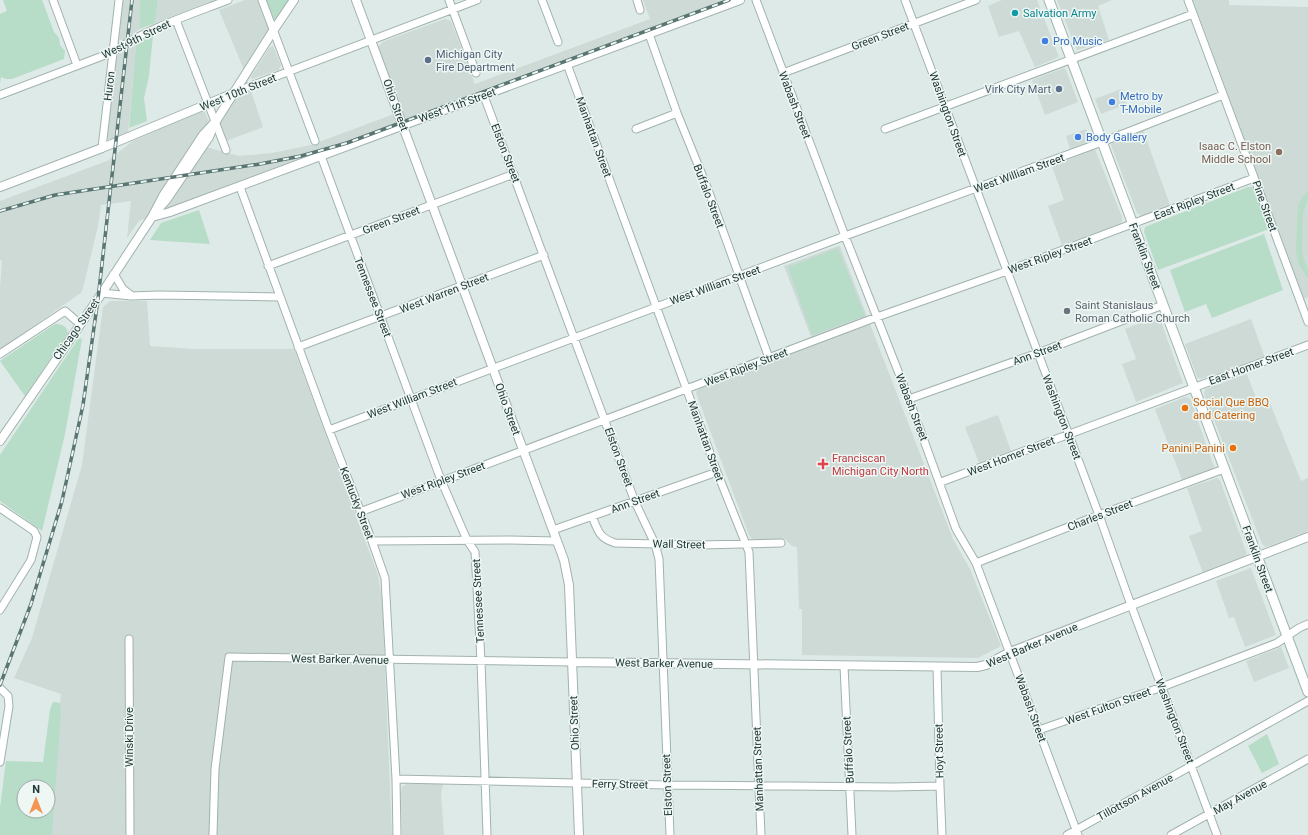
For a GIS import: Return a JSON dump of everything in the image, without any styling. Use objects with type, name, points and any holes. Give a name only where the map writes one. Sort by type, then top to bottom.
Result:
[{"type":"main road","name":"Franklin Street","points":[[1049,0],[1308,692]]},
{"type":"street","points":[[53,0],[77,65]]},
{"type":"street","name":"Huron","points":[[102,148],[119,0]]},
{"type":"street","name":"West 9th Street","points":[[0,95],[113,52],[128,42],[176,20],[228,0]]},
{"type":"street","points":[[262,0],[316,141]]},
{"type":"street","name":"Chicago Street","points":[[0,441],[102,293],[152,217],[162,196],[199,141],[216,121],[294,0]]},
{"type":"street","name":"Ohio Street","points":[[356,0],[564,560],[569,585],[579,835]]},
{"type":"street","points":[[449,0],[476,73]]},
{"type":"street","name":"West 10th Street","points":[[0,187],[102,148],[288,71],[477,0]]},
{"type":"street","points":[[542,0],[558,42]]},
{"type":"street","points":[[637,0],[640,10]]},
{"type":"street","name":"West 11th Street","points":[[152,217],[240,187],[740,0]]},
{"type":"street","name":"Wabash Street","points":[[756,0],[845,236],[941,482],[956,529],[976,563],[1077,832]]},
{"type":"street","name":"Washington Street","points":[[905,0],[1099,515],[1217,835]]},
{"type":"street","name":"Green Street","points":[[783,73],[976,0]]},
{"type":"street","name":"Pine Street","points":[[1188,0],[1308,322]]},
{"type":"street","points":[[885,128],[1193,14]]},
{"type":"street","points":[[176,20],[226,150]]},
{"type":"street","name":"Buffalo Street","points":[[649,34],[677,113],[707,187],[769,358]]},
{"type":"street","name":"Manhattan Street","points":[[567,64],[656,307],[749,552],[761,835]]},
{"type":"street","name":"West William Street","points":[[329,430],[845,236],[1102,142],[1223,95]]},
{"type":"street","name":"Elston Street","points":[[484,96],[635,502],[655,544],[659,559],[670,835]]},
{"type":"street","points":[[636,129],[677,113]]},
{"type":"street","name":"Tennessee Street","points":[[321,156],[412,398],[441,480],[467,540],[475,552],[481,661],[487,835]]},
{"type":"street","name":"Green Street","points":[[268,266],[514,174]]},
{"type":"street","name":"East Ripley Street","points":[[1133,224],[1254,178]]},
{"type":"street","name":"Kentucky Street","points":[[240,187],[298,348],[385,578],[396,779],[397,835]]},
{"type":"street","name":"West Ripley Street","points":[[360,512],[441,480],[523,451],[877,317],[1133,224]]},
{"type":"street","name":"West Warren Street","points":[[298,348],[544,256]]},
{"type":"street","points":[[114,274],[123,289],[131,296]]},
{"type":"street","points":[[102,293],[131,296],[280,297]]},
{"type":"street","name":"Ann Street","points":[[909,399],[1038,353],[1163,305]]},
{"type":"street","points":[[0,354],[65,310],[80,324]]},
{"type":"street","name":"East Homer Street","points":[[1194,387],[1308,345]]},
{"type":"street","name":"West Homer Street","points":[[941,482],[1194,387]]},
{"type":"street","name":"Charles Street","points":[[976,563],[1099,515],[1224,469]]},
{"type":"street","name":"Ann Street","points":[[553,530],[718,472]]},
{"type":"street","points":[[0,508],[34,531],[37,537],[31,560],[0,610]]},
{"type":"street","name":"Wall Street","points":[[592,516],[600,536],[615,544],[781,544]]},
{"type":"street","name":"West Barker Avenue","points":[[213,835],[215,769],[229,657],[977,667],[986,665],[1010,652],[1308,537]]},
{"type":"street","points":[[372,541],[556,541]]},
{"type":"street","name":"West Fulton Street","points":[[1039,730],[1162,687],[1277,643],[1299,628],[1308,624]]},
{"type":"street","name":"Winski Drive","points":[[128,640],[130,835]]},
{"type":"street","name":"Buffalo Street","points":[[844,666],[852,835]]},
{"type":"street","name":"Hoyt Street","points":[[937,667],[942,835]]},
{"type":"street","points":[[0,688],[8,696],[9,706],[0,762]]},
{"type":"street","name":"Tillottson Avenue","points":[[1067,835],[1077,832],[1192,765],[1308,702]]},
{"type":"street","name":"May Avenue","points":[[1171,835],[1308,759]]},
{"type":"street","name":"Ferry Street","points":[[396,779],[667,785],[940,786]]},
{"type":"shaded area","points":[[123,0],[140,0],[140,29],[124,40],[120,40],[119,38]]},
{"type":"shaded area","points":[[158,0],[214,0],[155,23]]},
{"type":"shaded area","points":[[245,0],[257,0],[269,30],[244,70],[219,10]]},
{"type":"shaded area","points":[[643,0],[735,0],[139,221],[127,238],[131,201],[101,205],[98,226],[82,292],[0,350],[0,288],[2,261],[0,260],[0,201],[107,161],[133,141],[204,110],[209,122],[195,144],[239,156],[272,153],[311,145],[402,111],[378,48],[382,42],[445,19],[451,21],[475,84],[650,19]]},
{"type":"shaded area","points":[[1002,0],[1037,0],[1059,57],[1035,67],[1019,31],[999,37],[988,6]]},
{"type":"shaded area","points":[[1057,0],[1112,0],[1098,6],[1109,40],[1077,50]]},
{"type":"shaded area","name":"Isaac C. Elston Middle School","points":[[1193,0],[1229,0],[1229,5],[1308,7],[1308,297],[1304,299]]},
{"type":"shaded area","points":[[136,45],[128,133],[113,139],[107,139],[115,58]]},
{"type":"shaded area","points":[[273,46],[281,65],[279,70],[252,79],[251,77],[269,48]]},
{"type":"shaded area","points":[[1064,68],[1078,102],[1045,115],[1032,80]]},
{"type":"shaded area","points":[[1121,89],[1127,104],[1101,114],[1095,99]]},
{"type":"shaded area","points":[[251,91],[263,127],[226,141],[219,123],[236,99]]},
{"type":"shaded area","points":[[1086,129],[1091,141],[1070,149],[1066,136]]},
{"type":"shaded area","points":[[1143,130],[1170,205],[1142,216],[1137,213],[1111,145],[1114,140]]},
{"type":"shaded area","points":[[1095,149],[1122,217],[1122,221],[1120,224],[1062,245],[1048,206],[1064,200],[1052,166]]},
{"type":"shaded area","name":"Franciscan Michigan City North","points":[[840,246],[953,539],[970,569],[1001,646],[978,658],[802,655],[802,609],[799,609],[797,547],[792,546],[785,539],[752,539],[749,535],[696,393],[697,390],[814,345],[784,266]]},
{"type":"shaded area","points":[[110,301],[147,301],[150,346],[193,349],[294,349],[378,575],[382,599],[392,835],[46,835],[48,819],[56,819],[56,779],[52,779],[61,694],[14,678],[32,638],[82,465],[103,307]]},
{"type":"shaded area","points":[[1159,316],[1183,383],[1136,402],[1122,364],[1136,359],[1125,329]]},
{"type":"shaded area","points":[[1251,319],[1265,358],[1201,379],[1197,377],[1185,344]]},
{"type":"shaded area","points":[[1247,374],[1257,401],[1268,398],[1301,481],[1308,478],[1308,531],[1266,547],[1262,544],[1204,394],[1205,389]]},
{"type":"shaded area","points":[[1185,397],[1190,398],[1214,467],[1213,469],[1182,480],[1155,409]]},
{"type":"shaded area","points":[[998,415],[1011,451],[979,463],[965,427]]},
{"type":"shaded area","points":[[1217,478],[1220,480],[1247,554],[1240,560],[1203,573],[1189,536],[1202,531],[1187,488]]},
{"type":"shaded area","points":[[1251,568],[1276,635],[1245,647],[1234,617],[1229,618],[1216,581]]},
{"type":"shaded area","points":[[1281,647],[1289,668],[1254,682],[1246,661]]},
{"type":"shaded area","points":[[407,784],[443,784],[441,794],[444,835],[402,835],[401,793],[402,787]]},
{"type":"green space","points":[[3,0],[42,0],[54,32],[59,38],[60,45],[65,51],[64,59],[12,79],[1,77],[0,84],[0,14],[7,11]]},
{"type":"green space","points":[[140,0],[158,0],[155,23],[140,29]]},
{"type":"green space","points":[[266,0],[290,0],[277,19],[274,19]]},
{"type":"green space","points":[[153,35],[149,76],[144,98],[147,121],[129,128],[136,45]]},
{"type":"green space","points":[[1248,187],[1252,187],[1254,189],[1269,229],[1158,270],[1144,232],[1145,227]]},
{"type":"green space","points":[[1308,190],[1308,199],[1303,213],[1302,251],[1304,261],[1308,268],[1308,278],[1299,265],[1296,251],[1298,207],[1301,199]]},
{"type":"green space","points":[[199,210],[210,244],[150,240],[161,223]]},
{"type":"green space","points":[[1264,234],[1283,290],[1212,318],[1206,304],[1185,312],[1170,270]]},
{"type":"green space","points":[[838,248],[865,316],[812,335],[788,267]]},
{"type":"green space","points":[[55,324],[64,326],[68,333],[25,396],[0,361]]},
{"type":"green space","points":[[80,338],[82,339],[65,434],[42,531],[0,501],[0,455]]},
{"type":"green space","points":[[53,702],[60,703],[61,712],[56,780],[56,779],[16,779],[16,819],[53,819],[52,835],[0,835],[0,808],[6,761],[43,762],[50,710]]},
{"type":"green space","points":[[1267,734],[1279,764],[1262,773],[1248,746]]},
{"type":"railway","points":[[0,685],[31,604],[62,501],[83,405],[98,299],[132,0]]},
{"type":"railway","points":[[0,211],[55,195],[260,164],[301,156],[347,143],[729,0]]},
{"type":"place","name":"Salvation Army","points":[[1015,13]]},
{"type":"place","name":"Pro Music","points":[[1045,41]]},
{"type":"place","name":"Michigan City Fire Department","points":[[428,60]]},
{"type":"place","name":"Virk City Mart","points":[[1059,89]]},
{"type":"place","name":"Metro by T-Mobile","points":[[1112,102]]},
{"type":"place","name":"Body Gallery","points":[[1078,137]]},
{"type":"place","name":"Isaac C. Elston Middle School","points":[[1279,152]]},
{"type":"place","name":"Saint Stanislaus Roman Catholic Church","points":[[1067,311]]},
{"type":"place","name":"Social Que BBQ and Catering","points":[[1185,408]]},
{"type":"place","name":"Panini Panini","points":[[1233,448]]},
{"type":"place","name":"Franciscan Michigan City North","points":[[823,464]]}]
